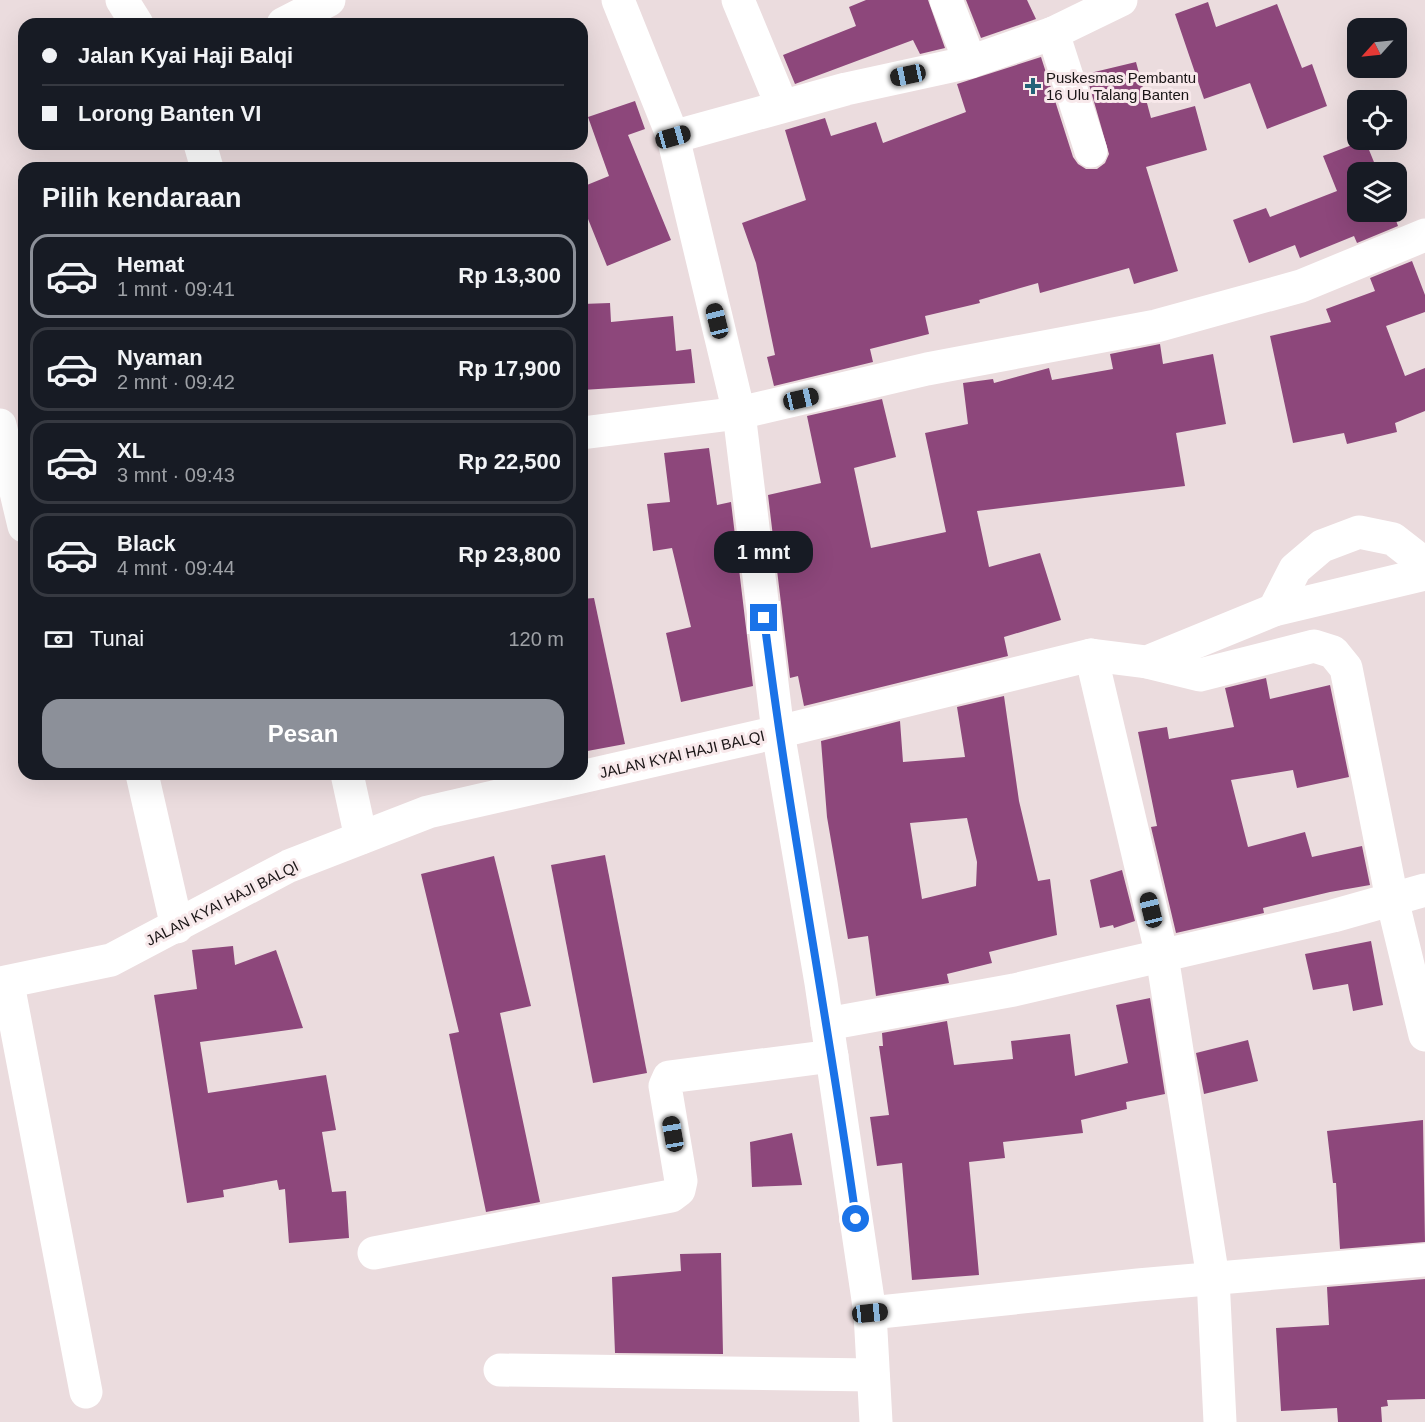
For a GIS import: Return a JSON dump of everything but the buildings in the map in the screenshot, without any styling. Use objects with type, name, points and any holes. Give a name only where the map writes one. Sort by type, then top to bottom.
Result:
[{"type":"street","points":[[122,0],[133,18]]},
{"type":"street","points":[[294,18],[329,0]]},
{"type":"street","points":[[618,0],[673,137],[738,413],[778,732],[1091,655],[1147,662],[1200,675],[1314,646],[1333,652],[1346,668],[1392,899],[1425,1035]]},
{"type":"street","points":[[738,0],[782,106]]},
{"type":"street","points":[[946,0],[970,62]]},
{"type":"street","points":[[673,137],[782,106],[970,62],[1063,19],[1122,0]]},
{"type":"street","points":[[1063,19],[1091,151]]},
{"type":"street","points":[[588,432],[738,413],[927,369],[1156,326],[1301,286],[1425,235]]},
{"type":"street","points":[[0,425],[18,501]]},
{"type":"street","points":[[1274,610],[1295,569],[1322,546],[1359,532],[1393,539],[1425,564]]},
{"type":"street","points":[[1147,662],[1274,610],[1425,574]]},
{"type":"street","points":[[1091,655],[1162,956],[1213,1278],[1220,1422]]},
{"type":"street","name":"JALAN KYAI HAJI BALQI","points":[[588,775],[778,732],[827,1024],[870,1313],[876,1422]]},
{"type":"street","points":[[143,780],[177,927]]},
{"type":"street","points":[[349,780],[361,838]]},
{"type":"street","name":"JALAN KYAI HAJI BALQI","points":[[4,984],[102,963],[177,927],[290,866],[428,812],[568,780]]},
{"type":"street","points":[[827,1024],[1014,990],[1162,956],[1425,890]]},
{"type":"street","points":[[4,984],[86,1392]]},
{"type":"street","points":[[374,1252],[671,1196],[679,1190],[681,1181],[664,1086],[669,1077],[832,1056]]},
{"type":"street","points":[[870,1313],[1213,1278],[1425,1260]]},
{"type":"street","points":[[500,1370],[873,1375]]},
{"type":"place","name":"Puskesmas Pembantu 16 Ulu Talang Banten","points":[[1033,86]]},
{"type":"route","points":[[764,618],[778,732],[822,983],[856,1219]]}]
